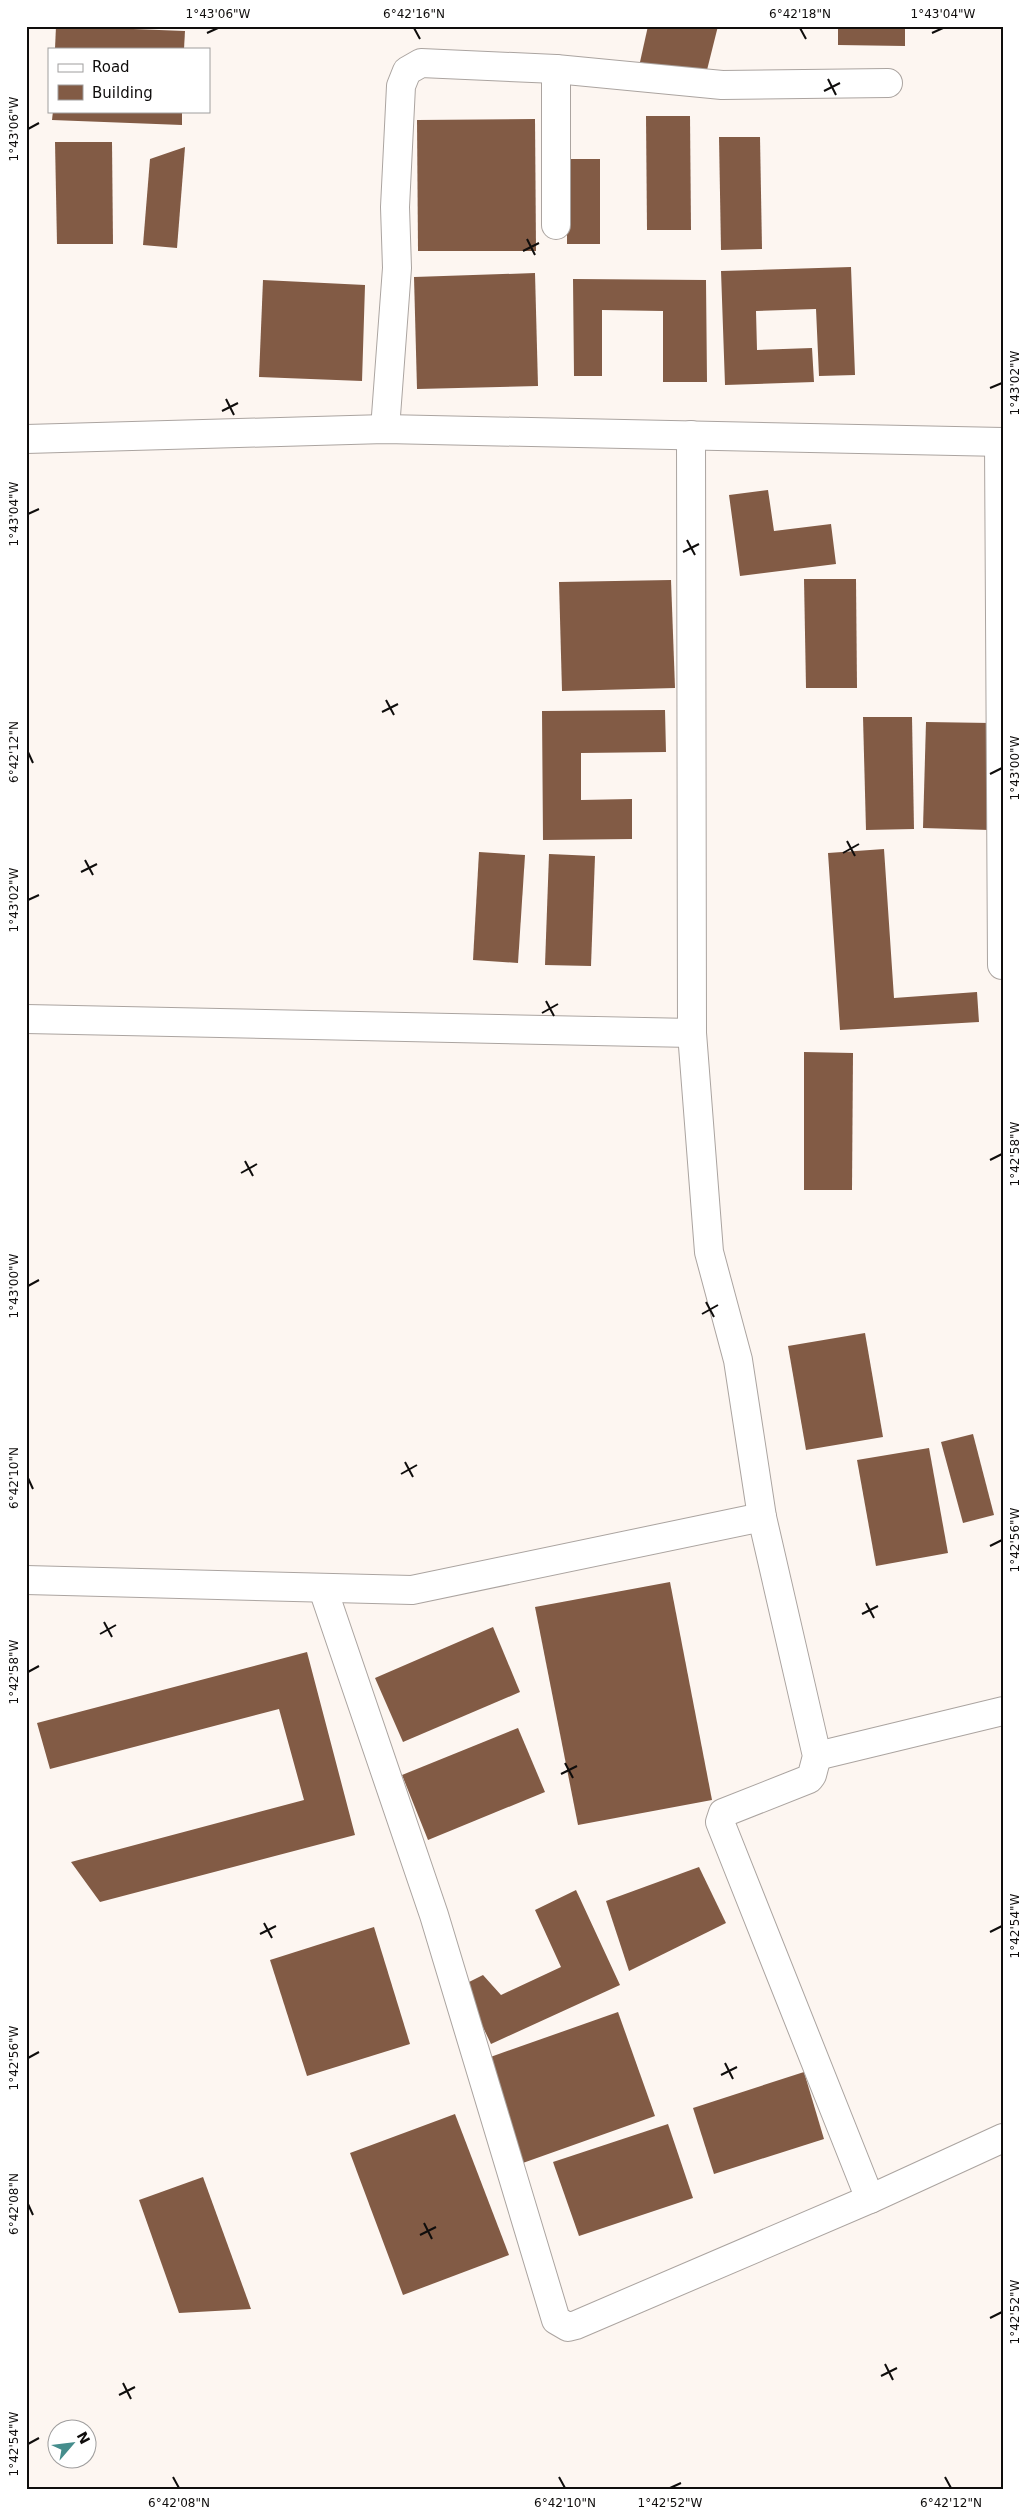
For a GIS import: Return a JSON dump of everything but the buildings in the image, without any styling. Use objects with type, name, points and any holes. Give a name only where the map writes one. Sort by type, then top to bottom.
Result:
[{"type":"street","points":[[385,429],[397,268],[395,207],[401,86],[407,71],[421,63],[556,69],[722,85],[888,83]]},
{"type":"street","points":[[556,69],[556,225]]},
{"type":"street","points":[[26,439],[385,429],[1001,442],[1002,966]]},
{"type":"street","points":[[691,436],[692,1033],[709,1252],[738,1360],[762,1517],[817,1756],[812,1775],[809,1779],[723,1813],[720,1822],[870,2199]]},
{"type":"street","points":[[26,1019],[692,1033]]},
{"type":"street","points":[[26,1580],[323,1590],[412,1590],[762,1517]]},
{"type":"street","points":[[323,1590],[434,1915],[556,2320],[568,2327],[576,2325],[870,2199],[1003,2138]]},
{"type":"street","points":[[817,1756],[1003,1711]]}]
